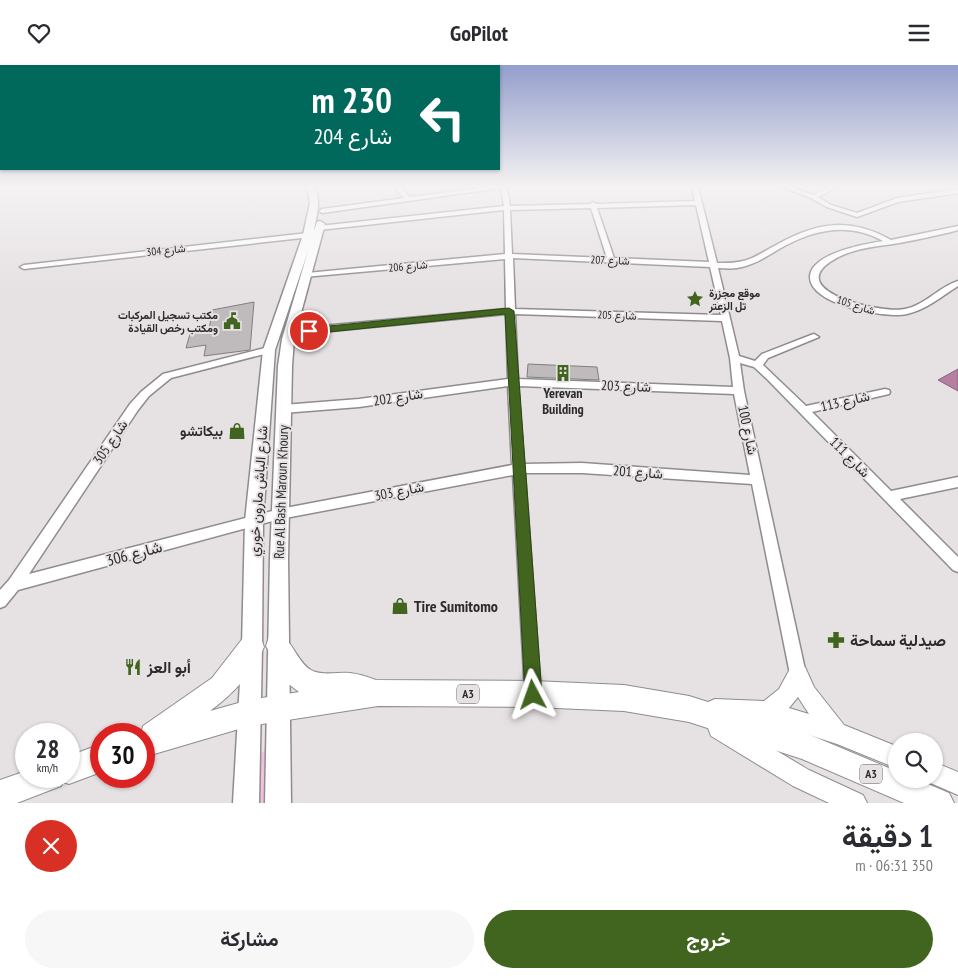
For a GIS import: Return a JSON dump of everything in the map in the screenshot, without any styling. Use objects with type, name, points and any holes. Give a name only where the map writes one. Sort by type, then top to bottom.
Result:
[{"type":"highway","points":[[278,646],[295,673],[308,683],[352,686],[378,693]]},
{"type":"highway","points":[[155,735],[221,687],[252,647]]},
{"type":"highway","name":"A3","points":[[155,740],[277,707],[378,693],[624,698],[689,709],[803,746],[939,803]]},
{"type":"highway","points":[[0,795],[19,788]]},
{"type":"main road","name":"شارع الباش مارون خوري","points":[[246,803],[252,647],[254,521],[269,350],[310,221]]},
{"type":"main road","name":"Rue Al Bash Maroun Khoury","points":[[278,803],[277,707],[284,366],[290,333],[307,275],[307,233],[315,221]]},
{"type":"street","name":"شارع 304","points":[[24,267],[307,233],[353,221]]},
{"type":"street","points":[[507,221],[512,382],[533,695]]},
{"type":"street","points":[[598,221],[611,260]]},
{"type":"street","name":"شارع 100","points":[[702,221],[724,319],[735,358],[739,391],[798,674]]},
{"type":"street","name":"شارع 207","points":[[508,256],[736,266],[746,265],[808,233],[838,226],[868,229],[890,242]]},
{"type":"street","points":[[890,242],[958,229]]},
{"type":"street","name":"شارع 105","points":[[890,242],[851,249],[829,259],[813,276],[815,283],[832,298],[879,313],[908,312],[958,283]]},
{"type":"street","name":"شارع 206","points":[[307,275],[508,256]]},
{"type":"street","name":"شارع 205","points":[[290,333],[509,311],[724,319]]},
{"type":"street","points":[[757,365],[765,356],[814,337]]},
{"type":"street","name":"شارع 305","points":[[0,601],[14,585],[134,407],[146,393],[167,375],[269,350]]},
{"type":"street","name":"شارع 111","points":[[735,358],[757,365],[772,378],[958,566]]},
{"type":"street","name":"شارع 203","points":[[512,382],[739,391]]},
{"type":"street","name":"شارع 202","points":[[283,409],[359,403],[512,382]]},
{"type":"street","name":"شارع 113","points":[[804,410],[885,392]]},
{"type":"street","name":"شارع 201","points":[[518,469],[582,468],[758,480]]},
{"type":"street","name":"شارع 303","points":[[254,521],[434,483],[518,469]]},
{"type":"street","points":[[889,496],[958,482]]},
{"type":"street","name":"شارع 306","points":[[14,585],[254,521]]},
{"type":"street","points":[[766,711],[788,697],[798,674]]},
{"type":"street","points":[[798,674],[812,700],[837,733]]},
{"type":"street","points":[[689,709],[766,711],[837,733],[888,754]]},
{"type":"street","points":[[689,709],[801,778],[855,803]]},
{"type":"street","points":[[943,777],[958,784]]},
{"type":"shaded area","points":[[958,369],[958,391],[938,380]]},
{"type":"shaded area","points":[[267,749],[268,803],[259,803],[259,755]]},
{"type":"building","name":"مكتب تسجيل المركبات ومكتب رخص القيادة","points":[[254,302],[250,350],[204,356],[206,345],[186,348],[190,334],[209,331],[212,310]]},
{"type":"building","name":"Yerevan Building","points":[[528,364],[597,367],[599,380],[527,377]]},
{"type":"place","name":"موقع مجزرة تل الزعتر","points":[[695,299]]},
{"type":"place","name":"مكتب تسجيل المركبات ومكتب رخص القيادة","points":[[232,321]]},
{"type":"place","name":"Yerevan Building","points":[[563,373]]},
{"type":"place","name":"بيكاتشو","points":[[237,431]]},
{"type":"place","name":"Tire Sumitomo","points":[[400,606]]},
{"type":"place","name":"صيدلية سماحة","points":[[836,640]]},
{"type":"place","name":"أبو العز","points":[[133,667]]},
{"type":"route","points":[[309,331],[509,311],[533,695]]}]
